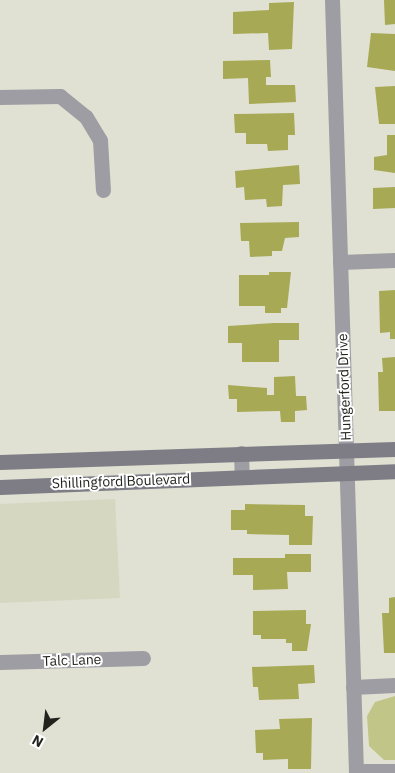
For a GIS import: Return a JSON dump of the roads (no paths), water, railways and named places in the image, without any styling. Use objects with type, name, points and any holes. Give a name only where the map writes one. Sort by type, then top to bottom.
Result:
[{"type":"street","name":"Hungerford Drive","points":[[332,0],[356,772]]},
{"type":"street","points":[[0,97],[60,96],[86,117],[100,140],[102,190]]},
{"type":"street","points":[[340,262],[395,260]]},
{"type":"street","name":"Shillingford Boulevard","points":[[0,462],[395,449]]},
{"type":"street","points":[[241,453],[242,476]]},
{"type":"street","name":"Shillingford Boulevard","points":[[0,486],[395,471]]},
{"type":"street","name":"Talc Lane","points":[[0,662],[143,658]]},
{"type":"street","points":[[354,687],[395,685]]},
{"type":"street","points":[[356,772],[395,770]]}]
